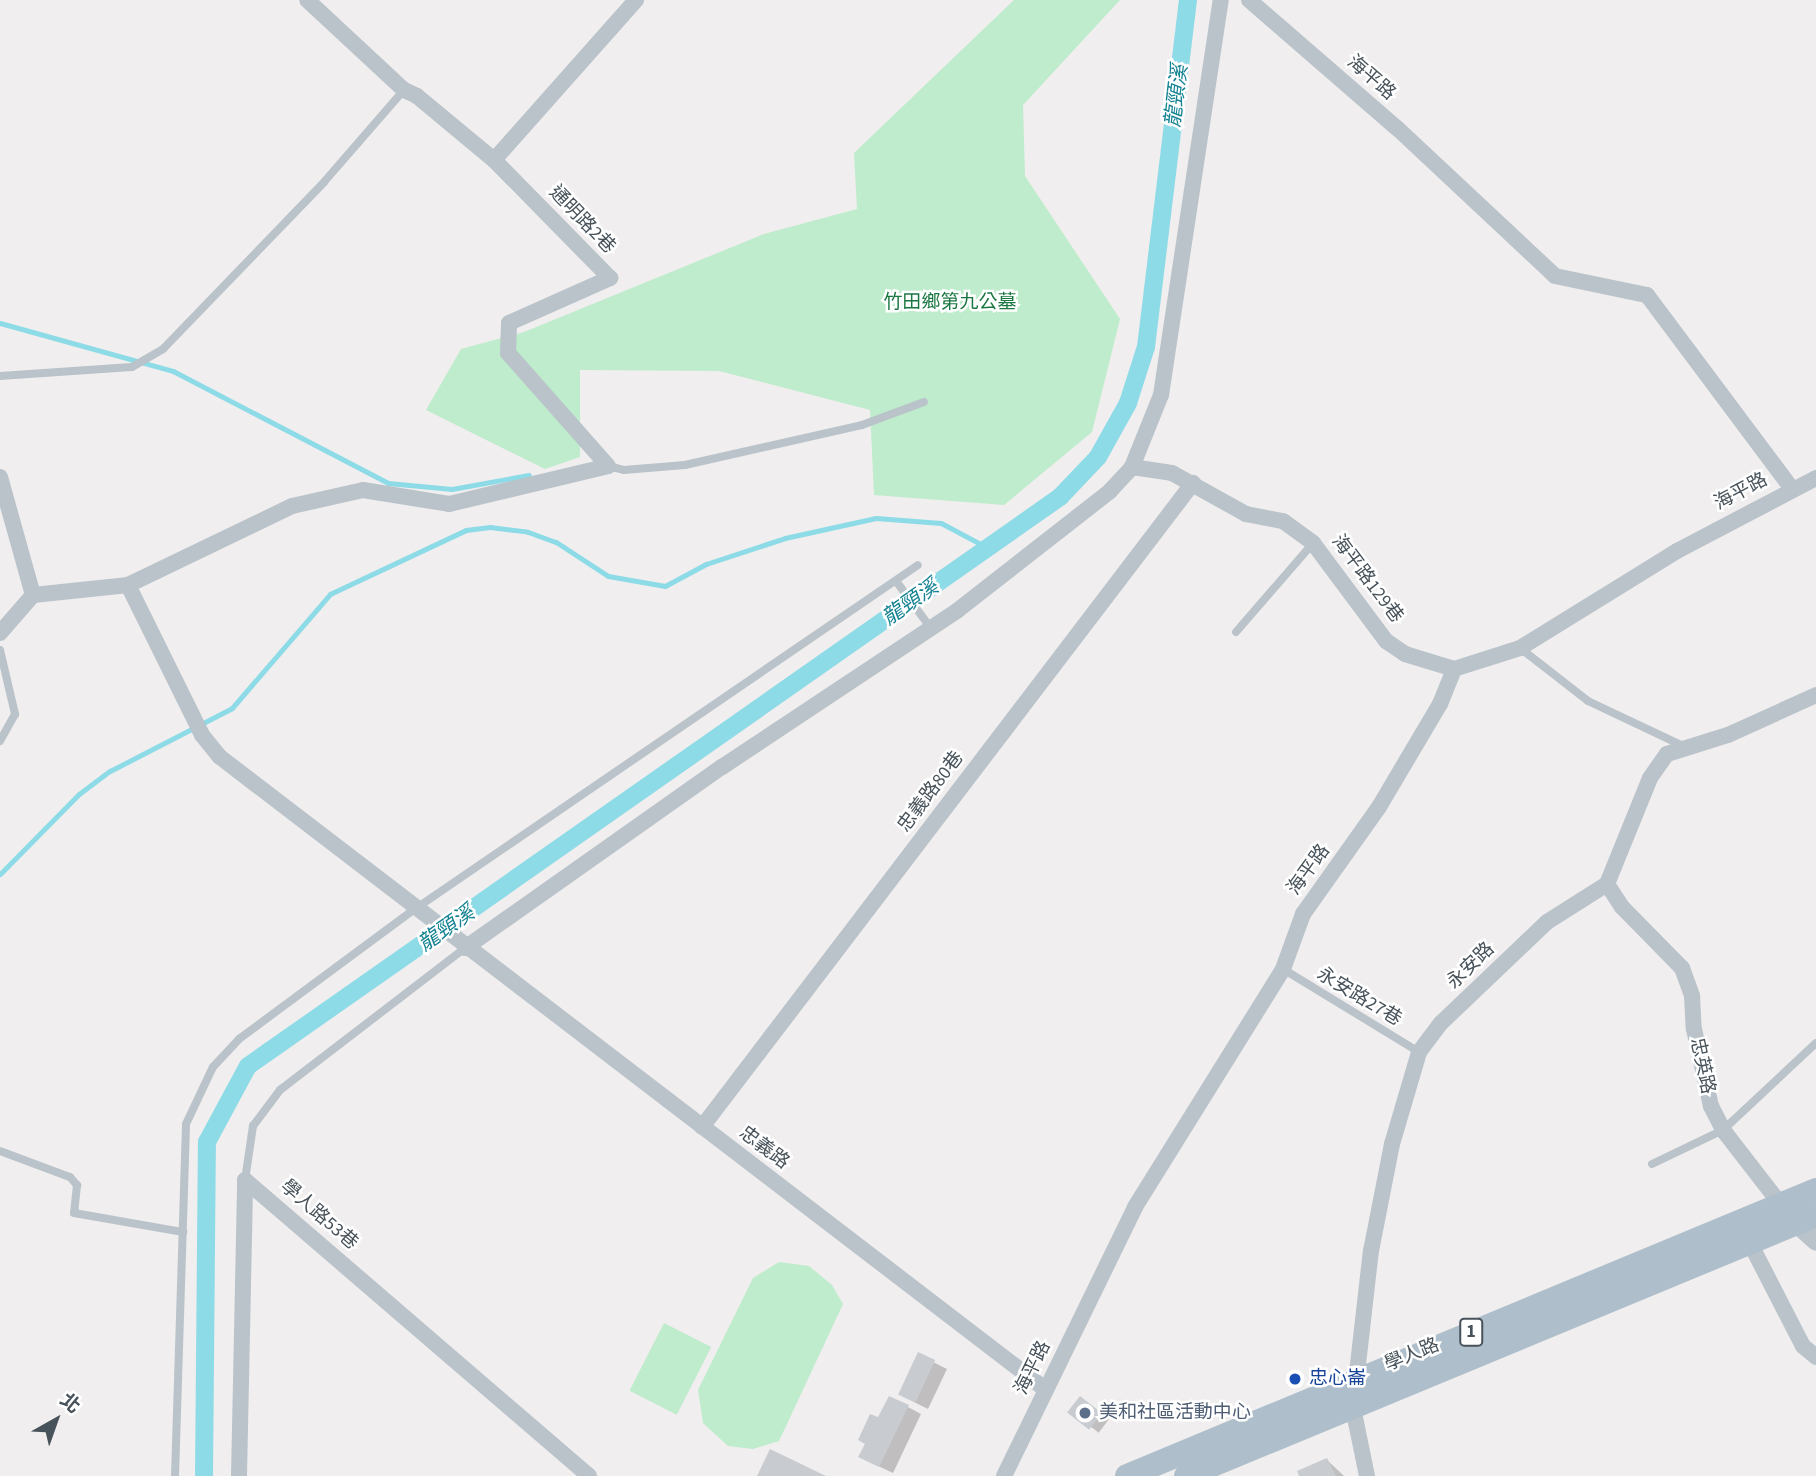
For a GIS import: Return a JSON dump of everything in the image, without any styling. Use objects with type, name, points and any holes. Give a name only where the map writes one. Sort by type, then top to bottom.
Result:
[{"type":"main road","name":"學人路","points":[[1186,1476],[1750,1243],[1798,1215],[1816,1191]]},
{"type":"main road","name":"學人路","points":[[1127,1476],[1360,1377],[1798,1215]]},
{"type":"street","name":"通明路2巷","points":[[307,0],[404,90],[417,96],[494,160],[610,278],[509,323],[508,353],[608,466]]},
{"type":"street","points":[[494,160],[636,0]]},
{"type":"street","points":[[461,945],[958,610],[1099,500],[1132,467],[1161,395],[1221,0]]},
{"type":"street","name":"海平路","points":[[1249,0],[1397,128],[1555,276],[1647,295],[1793,489]]},
{"type":"street","points":[[0,634],[33,595],[128,586],[292,506],[363,490],[449,504],[608,466]]},
{"type":"street","name":"海平路129巷","points":[[1132,467],[1172,474],[1246,514],[1283,522],[1313,543],[1386,641],[1405,654],[1454,669]]},
{"type":"street","points":[[0,477],[33,595]]},
{"type":"street","name":"海平路","points":[[1004,1476],[1135,1208],[1283,969],[1303,914],[1379,807],[1440,704],[1454,669],[1520,648],[1677,551],[1816,478]]},
{"type":"street","name":"忠義路80巷","points":[[702,1127],[1193,483]]},
{"type":"street","name":"忠義路","points":[[128,586],[202,735],[220,757],[461,945],[1045,1389]]},
{"type":"street","points":[[1607,884],[1650,778],[1667,754],[1683,746],[1728,735],[1816,695]]},
{"type":"street","name":"永安路","points":[[1353,1408],[1360,1377],[1371,1251],[1392,1144],[1419,1052],[1441,1023],[1547,922],[1607,884]]},
{"type":"street","name":"忠英路","points":[[1607,884],[1622,907],[1682,968],[1692,996],[1704,1083],[1723,1130],[1798,1215],[1816,1241]]},
{"type":"street","points":[[239,1476],[245,1180]]},
{"type":"street","name":"學人路53巷","points":[[245,1180],[589,1476]]},
{"type":"street","points":[[1750,1243],[1803,1346],[1816,1357]]},
{"type":"street","points":[[1353,1408],[1367,1476]]},
{"type":"lane","points":[[0,376],[134,366],[163,349],[324,182],[404,90]]},
{"type":"lane","points":[[608,466],[624,470],[685,466],[862,425],[925,402]]},
{"type":"lane","points":[[1236,632],[1313,543]]},
{"type":"lane","points":[[175,1476],[186,1124],[213,1067],[239,1039],[918,565]]},
{"type":"lane","points":[[896,581],[930,627]]},
{"type":"lane","points":[[1520,648],[1588,701],[1683,746]]},
{"type":"lane","points":[[0,650],[15,714],[0,741]]},
{"type":"lane","points":[[245,1180],[253,1126],[280,1090],[461,945]]},
{"type":"lane","name":"永安路27巷","points":[[1283,969],[1419,1052]]},
{"type":"lane","points":[[1652,1164],[1723,1130],[1816,1043]]},
{"type":"lane","points":[[0,1151],[70,1177],[77,1185],[74,1213],[183,1233]]},
{"type":"green space","name":"竹田鄉第九公墓","points":[[1014,0],[1120,0],[1023,105],[1025,176],[1120,319],[1092,432],[1004,505],[874,495],[870,410],[719,371],[580,370],[580,457],[545,469],[426,410],[461,349],[524,332],[764,234],[857,209],[854,153]]},
{"type":"green space","points":[[779,1262],[809,1266],[832,1285],[843,1304],[779,1441],[753,1449],[728,1446],[703,1423],[698,1390],[753,1278]]},
{"type":"green space","points":[[664,1323],[711,1347],[677,1415],[629,1391]]},
{"type":"building","points":[[918,1352],[935,1360],[915,1403],[898,1395]]},
{"type":"building","points":[[889,1396],[909,1405],[879,1467],[858,1457],[865,1444],[858,1440],[870,1414],[878,1417]]},
{"type":"building","name":"美和社區活動中心","points":[[1080,1396],[1102,1413],[1089,1430],[1067,1413]]},
{"type":"building","points":[[770,1449],[826,1476],[757,1476]]},
{"type":"building","points":[[1327,1458],[1336,1476],[1299,1476],[1297,1471]]},
{"type":"waterway","name":"龍頸溪","points":[[204,1476],[207,1142],[248,1066],[1060,497],[1098,457],[1128,403],[1146,347],[1188,0]]},
{"type":"waterway","points":[[0,323],[173,371],[388,483],[452,489],[529,475]]},
{"type":"waterway","name":"龍頸溪","points":[[0,874],[79,794],[110,771],[232,708],[330,594],[466,530],[490,527],[528,532],[556,542],[608,576],[665,586],[706,564],[785,538],[876,518],[941,523],[988,548]]},
{"type":"place","name":"忠心崙","points":[[1295,1379]]},
{"type":"place","name":"美和社區活動中心","points":[[1085,1413]]}]
